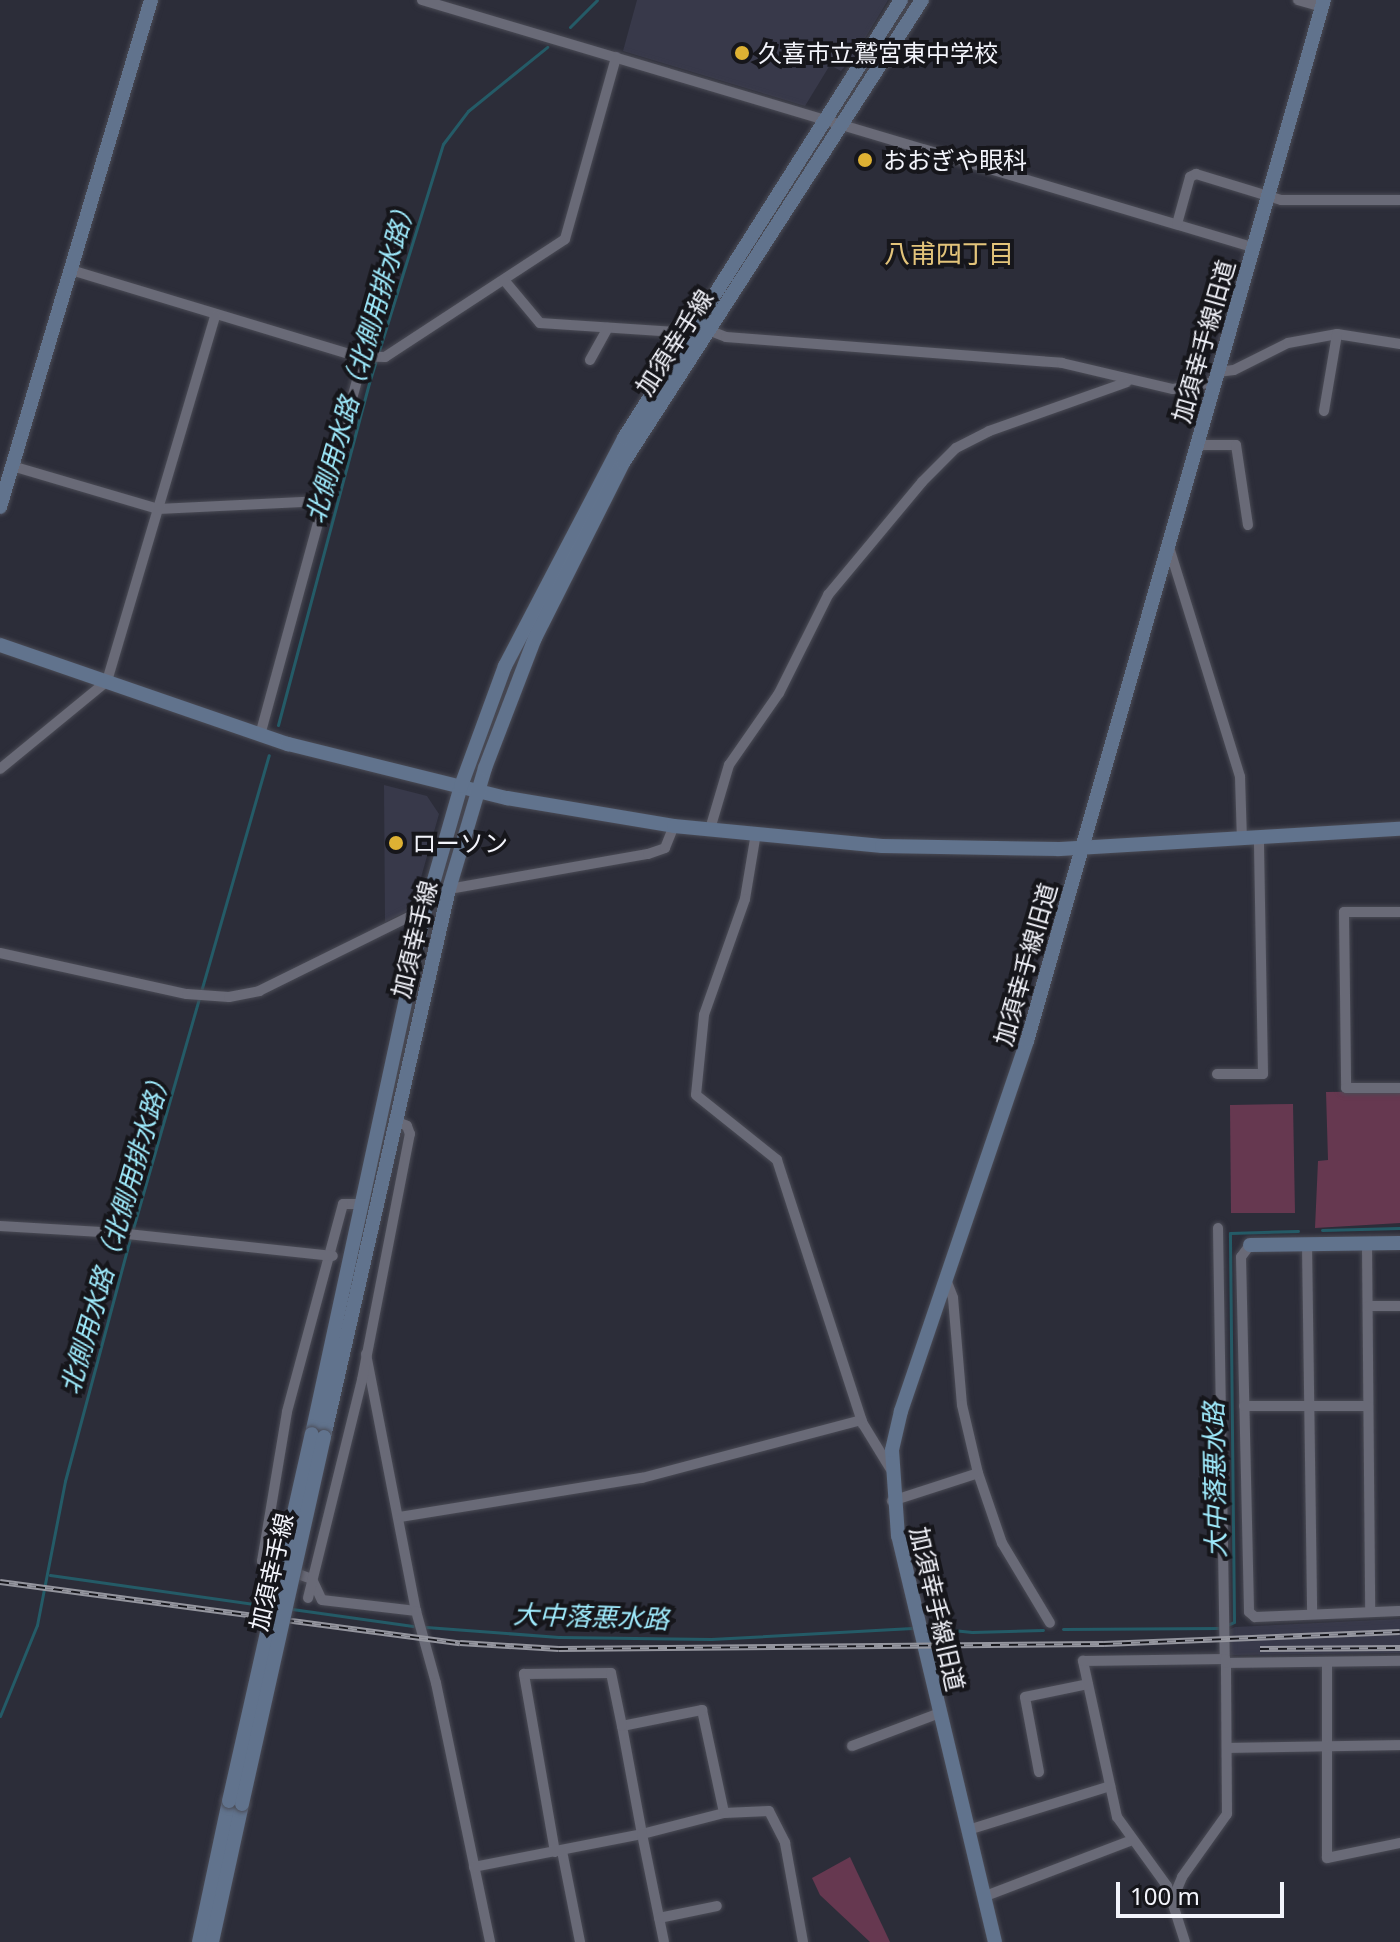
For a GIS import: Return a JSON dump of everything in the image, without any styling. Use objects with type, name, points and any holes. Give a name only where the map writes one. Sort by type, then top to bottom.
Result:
[{"type":"street","points":[[0,507],[151,0]]},
{"type":"street","points":[[422,0],[1252,247]]},
{"type":"street","name":"加須幸手線","points":[[318,1436],[362,1204],[424,915],[461,786],[505,666],[556,561],[624,438],[901,0]]},
{"type":"street","name":"加須幸手線","points":[[199,1942],[236,1802],[318,1436],[449,889],[478,791],[572,556],[623,463],[922,0]]},
{"type":"street","points":[[1298,0],[1323,3]]},
{"type":"street","name":"加須幸手線旧道","points":[[995,1942],[920,1628],[892,1501],[890,1468],[901,1411],[1027,1041],[1323,3]]},
{"type":"street","points":[[260,735],[323,501],[372,357],[504,280],[565,239],[616,57]]},
{"type":"street","points":[[1177,224],[1190,177],[1196,174],[1267,195],[1348,204],[1400,200]]},
{"type":"street","points":[[71,270],[215,316],[372,357]]},
{"type":"street","points":[[504,280],[540,323],[676,332],[687,338]]},
{"type":"street","points":[[0,769],[107,681],[215,316]]},
{"type":"street","points":[[590,360],[608,328]]},
{"type":"street","points":[[708,330],[741,338],[1062,363],[1127,382],[1173,389],[1234,370],[1288,343],[1337,334],[1400,344]]},
{"type":"street","points":[[1324,411],[1337,334]]},
{"type":"street","points":[[710,829],[729,765],[779,693],[828,595],[922,482],[956,448],[989,431],[1127,382]]},
{"type":"street","points":[[1196,445],[1236,445],[1248,525]]},
{"type":"street","points":[[12,466],[158,509],[323,501]]},
{"type":"street","points":[[1168,543],[1240,777],[1242,839]]},
{"type":"street","points":[[0,645],[260,735],[478,791],[674,826],[882,846],[1081,849],[1400,829]]},
{"type":"street","points":[[449,889],[648,854],[665,848],[674,826]]},
{"type":"street","points":[[756,833],[745,899],[704,1015],[696,1095],[777,1160],[861,1420],[890,1468]]},
{"type":"street","points":[[1217,1074],[1263,1074],[1259,838]]},
{"type":"street","points":[[1400,912],[1344,912],[1346,1088],[1400,1088]]},
{"type":"street","points":[[0,953],[200,995],[259,991],[411,916],[424,915]]},
{"type":"street","points":[[308,1598],[366,1354],[410,1134],[407,1126],[394,1120]]},
{"type":"street","points":[[362,1204],[343,1204],[333,1256],[298,1365],[262,1561],[312,1579],[322,1600],[416,1611]]},
{"type":"street","points":[[0,1226],[118,1233],[333,1256]]},
{"type":"street","points":[[1172,1901],[1182,1877],[1227,1814],[1229,1748],[1218,1228]]},
{"type":"street","points":[[1367,1243],[1370,1612]]},
{"type":"street","points":[[1400,1243],[1250,1245],[1241,1257],[1249,1612],[1255,1617],[1400,1611]]},
{"type":"street","points":[[1307,1244],[1312,1614]]},
{"type":"street","points":[[947,1282],[953,1298],[962,1405],[978,1473],[1002,1543],[1050,1623]]},
{"type":"street","points":[[1368,1306],[1400,1306]]},
{"type":"street","points":[[366,1354],[416,1611],[490,1942]]},
{"type":"street","points":[[1244,1406],[1368,1406]]},
{"type":"street","points":[[400,1517],[642,1478],[861,1420]]},
{"type":"street","points":[[892,1501],[978,1473]]},
{"type":"street","points":[[1185,1942],[1167,1886],[1130,1841],[1117,1817],[1083,1661],[1400,1661]]},
{"type":"street","points":[[1327,1662],[1327,1858],[1400,1843]]},
{"type":"street","points":[[580,1942],[558,1851],[524,1674],[611,1673],[664,1942]]},
{"type":"street","points":[[1039,1772],[1025,1697],[1088,1684]]},
{"type":"street","points":[[622,1726],[702,1710],[724,1813]]},
{"type":"street","points":[[852,1746],[940,1713]]},
{"type":"street","points":[[1229,1748],[1400,1745]]},
{"type":"street","points":[[968,1830],[1110,1786]]},
{"type":"street","name":"加須幸手線","points":[[212,1942],[236,1802]]},
{"type":"street","points":[[474,1867],[642,1834],[724,1813],[769,1811],[785,1843],[803,1942]]},
{"type":"street","points":[[983,1897],[1130,1841]]},
{"type":"street","points":[[659,1918],[717,1906]]},
{"type":"shaded area","name":"久喜市立鷲宮東中学校","points":[[637,0],[888,0],[855,55],[841,71],[830,65],[805,106],[623,51]]},
{"type":"shaded area","points":[[384,785],[427,796],[439,814],[412,909],[385,922]]},
{"type":"shaded area","points":[[1400,1091],[1400,1223],[1315,1228],[1318,1161],[1328,1160],[1326,1092]]},
{"type":"shaded area","points":[[1293,1104],[1295,1213],[1231,1213],[1230,1105]]},
{"type":"shaded area","points":[[1400,1619],[1400,1653],[1228,1655],[1227,1631],[1235,1627]]},
{"type":"shaded area","points":[[850,1857],[890,1942],[870,1942],[820,1895],[812,1878]]},
{"type":"waterway","name":"北側用水路（北側用排水路）","points":[[570,27],[597,0]]},
{"type":"waterway","name":"北側用水路（北側用排水路）","points":[[278,725],[369,383],[443,144],[468,111],[547,47]]},
{"type":"waterway","name":"北側用水路（北側用排水路）","points":[[132,1232],[269,755]]},
{"type":"waterway","name":"大中落悪水路","points":[[1322,1230],[1400,1228]]},
{"type":"waterway","name":"大中落悪水路","points":[[1063,1629],[1220,1628],[1234,1622],[1230,1233],[1298,1231]]},
{"type":"waterway","name":"北側用水路（北側用排水路）","points":[[0,1716],[37,1625],[65,1481],[130,1239]]},
{"type":"waterway","name":"大中落悪水路","points":[[50,1575],[268,1606]]},
{"type":"waterway","name":"大中落悪水路","points":[[292,1609],[413,1626]]},
{"type":"waterway","name":"大中落悪水路","points":[[426,1627],[559,1637],[711,1639],[917,1628]]},
{"type":"waterway","name":"大中落悪水路","points":[[924,1627],[972,1632],[1043,1630]]},
{"type":"railway","points":[[0,1582],[460,1643],[559,1649],[1104,1644],[1400,1632]]},
{"type":"railway","points":[[1260,1649],[1400,1648]]},
{"type":"place","name":"久喜市立鷲宮東中学校","points":[[742,53]]},
{"type":"place","name":"おおぎや眼科","points":[[865,160]]},
{"type":"place","name":"ローソン","points":[[396,843]]},
{"type":"district","name":"八甫四丁目","points":[[949,254]]}]
